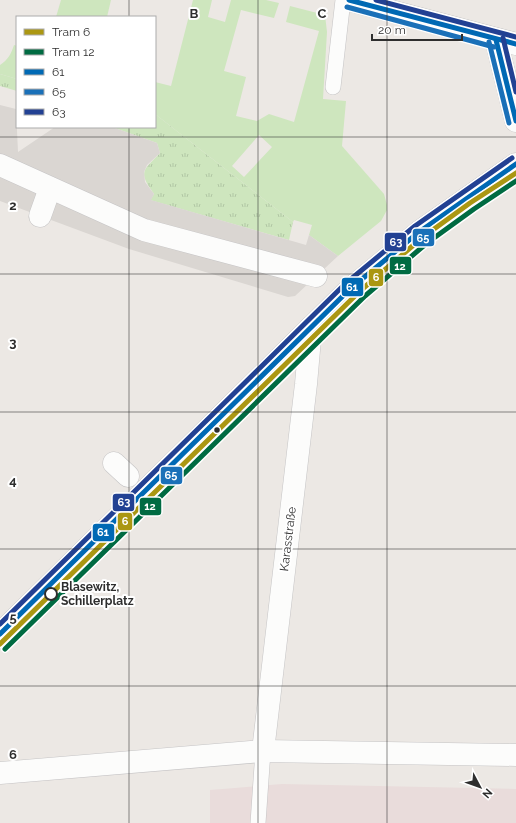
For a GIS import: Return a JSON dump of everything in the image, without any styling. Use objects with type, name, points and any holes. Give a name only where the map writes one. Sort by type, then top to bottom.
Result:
[{"type":"street","points":[[349,0],[506,42],[516,121]]},
{"type":"street","points":[[0,634],[350,289],[405,244],[516,164]]},
{"type":"street","points":[[0,165],[144,230],[316,276]]},
{"type":"street","points":[[40,216],[50,188]]},
{"type":"street","name":"Karasstraße","points":[[263,751],[312,327]]},
{"type":"street","points":[[0,773],[263,751],[516,755]]},
{"type":"lane","points":[[333,87],[342,0]]},
{"type":"lane","points":[[258,823],[263,751]]},
{"type":"shaded area","points":[[0,105],[16,109],[18,152],[54,128],[115,128],[157,143],[160,153],[147,165],[144,172],[145,182],[154,194],[151,200],[306,245],[309,235],[338,256],[295,296],[288,297],[129,249],[0,201]]},
{"type":"shaded area","points":[[282,784],[516,789],[516,823],[210,823],[210,790]]},
{"type":"green space","points":[[61,0],[111,0],[107,16],[56,16]]},
{"type":"green space","points":[[193,0],[212,0],[208,17],[225,22],[231,0],[266,0],[279,3],[274,18],[241,10],[224,71],[246,77],[236,116],[257,121],[269,114],[294,122],[319,31],[286,22],[290,6],[325,15],[327,32],[323,99],[346,101],[342,146],[384,194],[387,210],[381,221],[338,256],[309,235],[312,225],[294,220],[293,222],[156,115],[156,82],[171,86]],"holes":[[[259,135],[272,147],[244,177],[232,166]]]},
{"type":"green space","points":[[14,45],[16,46],[16,79],[0,74],[0,65],[12,51]]},
{"type":"green space","points":[[0,74],[16,79],[16,91],[0,86]]},
{"type":"green space","points":[[156,115],[293,222],[289,240],[150,200],[154,194],[144,175],[147,167],[160,153],[157,143],[115,128],[156,128]]},
{"type":"tram line","name":"6","points":[[0,644],[360,291],[423,237],[470,203],[516,173]]},
{"type":"tram line","name":"12","points":[[5,649],[365,296],[427,243],[516,181]]},
{"type":"transit line","name":"61","points":[[349,0],[516,44]]},
{"type":"transit line","name":"63","points":[[376,0],[516,37]]},
{"type":"transit line","name":"65","points":[[347,7],[494,47]]},
{"type":"transit line","name":"63","points":[[503,38],[516,92]]},
{"type":"transit line","name":"61","points":[[496,40],[516,121]]},
{"type":"transit line","name":"65","points":[[489,42],[509,123]]},
{"type":"transit line","name":"63","points":[[0,624],[345,284],[415,226],[512,158]]},
{"type":"transit line","name":"61","points":[[0,634],[350,289],[419,232],[516,164]]},
{"type":"transit line","name":"65","points":[[5,639],[355,294],[423,238],[516,173]]},
{"type":"place","name":"Blasewitz, Schillerplatz","points":[[51,594]]}]
